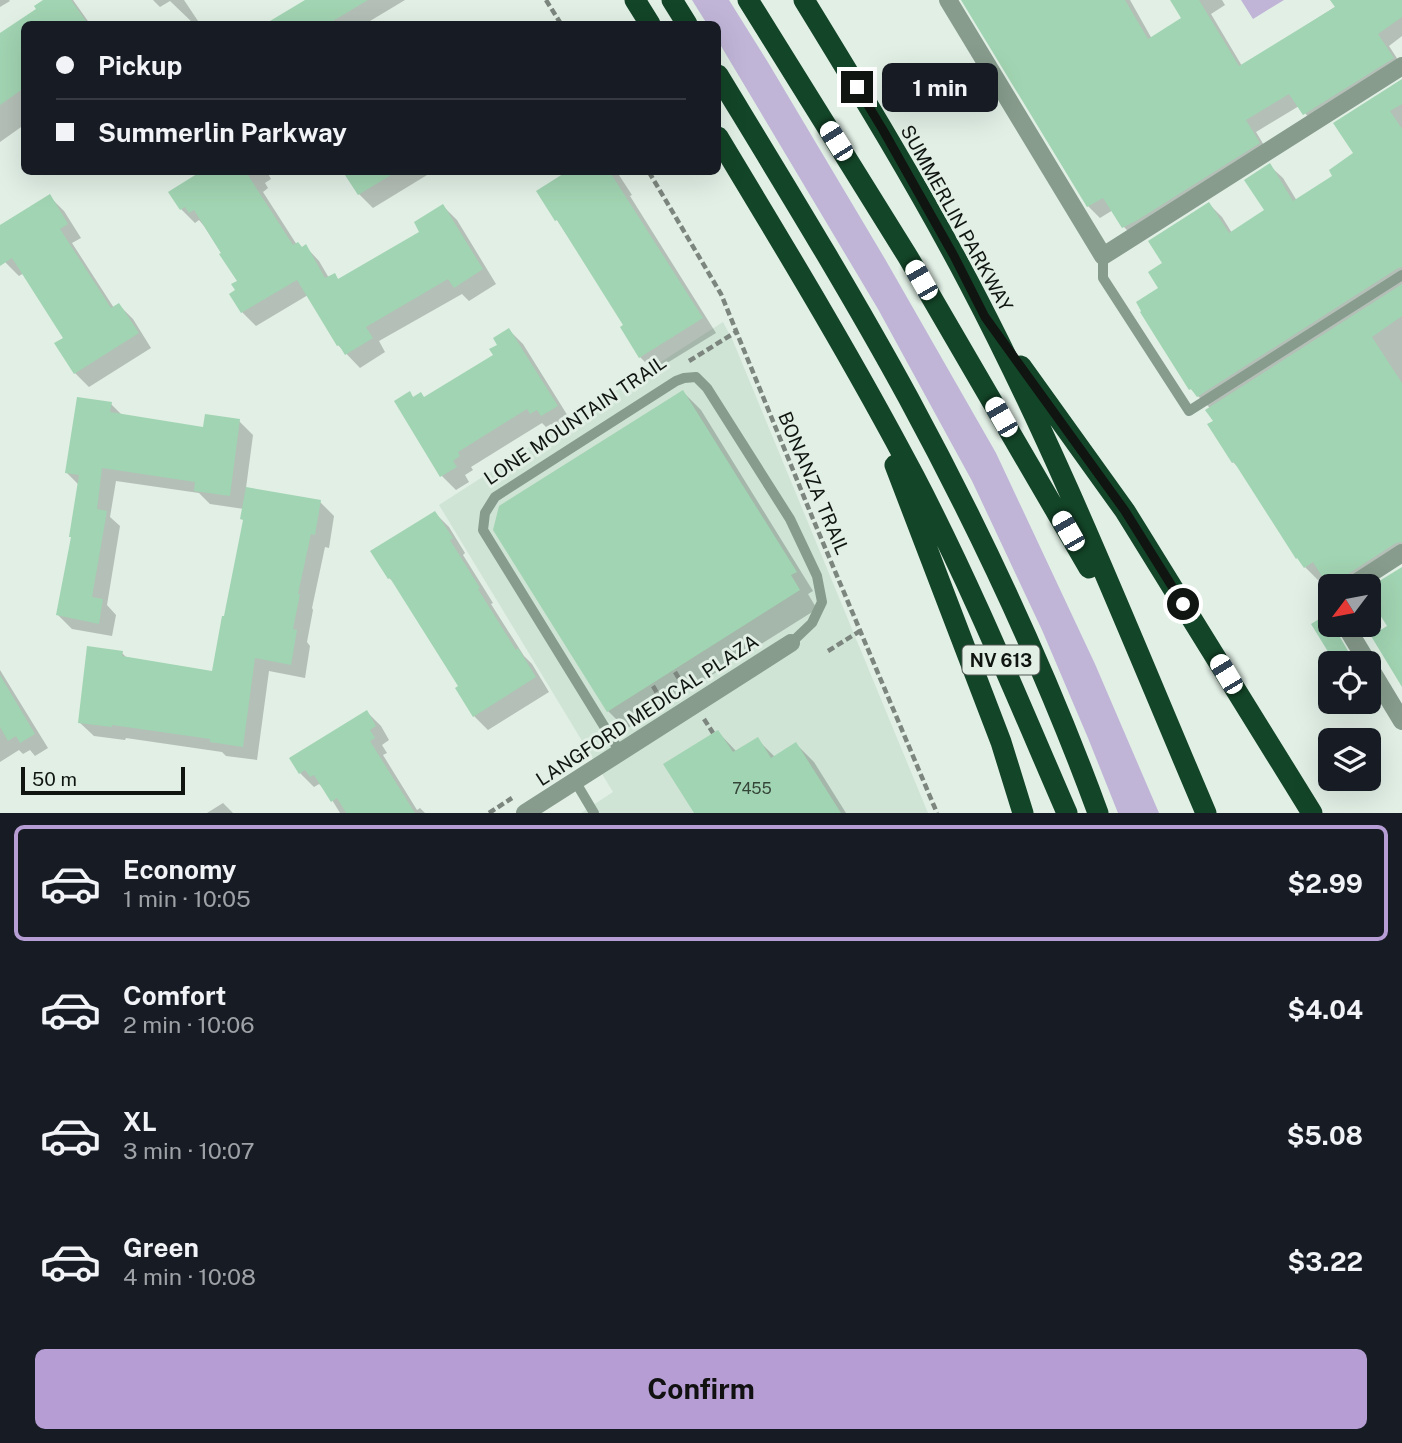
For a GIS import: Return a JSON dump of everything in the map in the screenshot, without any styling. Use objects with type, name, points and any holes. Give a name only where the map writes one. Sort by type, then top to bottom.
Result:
[{"type":"highway","points":[[635,0],[648,21]]},
{"type":"highway","points":[[672,0],[685,21]]},
{"type":"highway","points":[[748,0],[908,257],[1135,645]]},
{"type":"highway","name":"SUMMERLIN PARKWAY","points":[[804,0],[883,130],[970,284],[1059,469],[1206,813]]},
{"type":"highway","points":[[721,80],[837,272],[936,451],[1021,626],[1075,751],[1098,813]]},
{"type":"highway","name":"NV 613","points":[[721,142],[792,260],[914,475],[1007,673],[1067,813]]},
{"type":"highway","points":[[985,317],[1125,511],[1312,813]]},
{"type":"highway","points":[[867,391],[1001,741],[1023,813]]},
{"type":"street","points":[[948,0],[1103,256],[1402,66]]},
{"type":"street","points":[[1370,574],[1402,553]]},
{"type":"street","name":"LANGFORD MEDICAL PLAZA","points":[[525,813],[791,643]]},
{"type":"street","points":[[1381,686],[1402,721]]},
{"type":"lane","points":[[1103,256],[1103,278],[1189,411],[1402,275]]},
{"type":"lane","points":[[620,752],[483,530],[485,513],[495,496],[676,380],[696,377],[707,388],[790,519],[817,576],[822,602],[812,624],[791,643]]},
{"type":"lane","points":[[575,781],[594,813]]},
{"type":"path","points":[[546,0],[559,21]]},
{"type":"path","name":"BONANZA TRAIL","points":[[651,175],[715,282],[937,813]]},
{"type":"path","name":"LONE MOUNTAIN TRAIL","points":[[681,367],[736,332]]},
{"type":"path","points":[[828,650],[860,631]]},
{"type":"path","points":[[675,672],[686,689]]},
{"type":"path","points":[[653,686],[663,703]]},
{"type":"path","points":[[708,724],[713,733]]},
{"type":"shaded area","points":[[692,0],[729,0],[885,259],[996,453],[1095,664],[1159,813],[1118,813],[1042,630],[972,481],[878,309],[721,46],[721,21],[705,21]]},
{"type":"shaded area","points":[[1241,0],[1284,0],[1253,19]]},
{"type":"shaded area","points":[[723,322],[928,813],[581,813],[613,792],[439,505]]},
{"type":"building","points":[[43,0],[71,0],[86,21],[21,21],[21,90],[0,105],[0,33],[36,9],[34,6]]},
{"type":"building","points":[[305,0],[368,0],[333,21],[270,21]]},
{"type":"building","points":[[961,0],[1125,0],[1148,39],[1181,18],[1170,0],[1199,0],[1239,66],[1335,7],[1330,0],[1402,0],[1402,17],[1378,34],[1394,58],[1303,115],[1289,94],[1246,120],[1260,143],[1122,228],[1103,198],[1087,207]]},
{"type":"building","points":[[1402,79],[1402,104],[1390,111],[1402,129],[1402,267],[1197,397],[1189,390],[1136,302],[1158,288],[1148,272],[1162,263],[1148,241],[1209,202],[1229,233],[1264,210],[1244,180],[1270,163],[1293,201],[1332,176],[1329,170],[1353,153],[1333,123]]},
{"type":"building","points":[[195,175],[248,175],[293,245],[298,242],[302,247],[306,244],[325,278],[335,273],[338,279],[419,232],[414,222],[443,204],[483,269],[454,288],[448,279],[366,327],[373,338],[345,355],[297,280],[241,313],[229,294],[235,290],[231,284],[237,281],[219,254],[221,253],[194,210],[189,213],[185,207],[180,210],[168,192]]},
{"type":"building","points":[[345,175],[391,175],[358,195]]},
{"type":"building","points":[[561,175],[612,175],[703,318],[639,358],[620,327],[623,325],[536,191]]},
{"type":"building","points":[[50,194],[68,224],[60,229],[111,308],[119,303],[139,333],[74,374],[54,343],[63,338],[12,258],[0,266],[0,225]]},
{"type":"building","points":[[1402,284],[1402,316],[1372,337],[1402,383],[1402,542],[1396,543],[1348,574],[1321,574],[1313,562],[1304,568],[1207,424],[1213,421],[1205,410]]},
{"type":"building","points":[[509,328],[558,406],[541,416],[537,410],[530,414],[527,409],[458,452],[460,456],[453,461],[457,467],[440,477],[394,401],[410,391],[413,397],[421,392],[424,397],[493,355],[489,349],[497,345],[493,338]]},
{"type":"building","points":[[683,390],[797,572],[791,575],[800,590],[607,712],[493,530],[499,506]]},
{"type":"building","points":[[77,397],[112,402],[110,412],[203,427],[205,414],[240,419],[230,496],[194,491],[195,482],[102,468],[97,509],[107,511],[92,597],[103,599],[99,624],[56,615],[71,537],[79,475],[65,473]]},
{"type":"building","points":[[246,487],[321,500],[315,535],[311,534],[298,594],[293,629],[297,630],[291,665],[255,658],[243,747],[210,742],[210,739],[112,725],[78,723],[87,646],[123,651],[122,656],[212,671],[243,520],[240,519]]},
{"type":"building","points":[[435,511],[453,538],[450,540],[480,588],[478,589],[536,677],[473,717],[455,688],[458,686],[370,551]]},
{"type":"building","points":[[1402,567],[1402,687],[1372,637],[1381,637],[1381,630],[1387,626],[1381,617],[1381,580]]},
{"type":"building","points":[[1318,620],[1318,635],[1311,624]]},
{"type":"building","points":[[1319,637],[1340,637],[1348,651],[1328,651]]},
{"type":"building","points":[[0,675],[35,734],[20,743],[16,736],[8,741],[0,727]]},
{"type":"building","points":[[367,710],[376,726],[370,730],[375,738],[370,741],[415,813],[346,813],[337,798],[331,802],[314,775],[310,777],[305,770],[299,774],[289,758]]},
{"type":"building","points":[[718,730],[733,752],[758,737],[771,758],[796,742],[841,813],[694,813],[663,764]]},
{"type":"route","points":[[857,87],[970,284],[985,317],[1125,511],[1183,604]]}]
